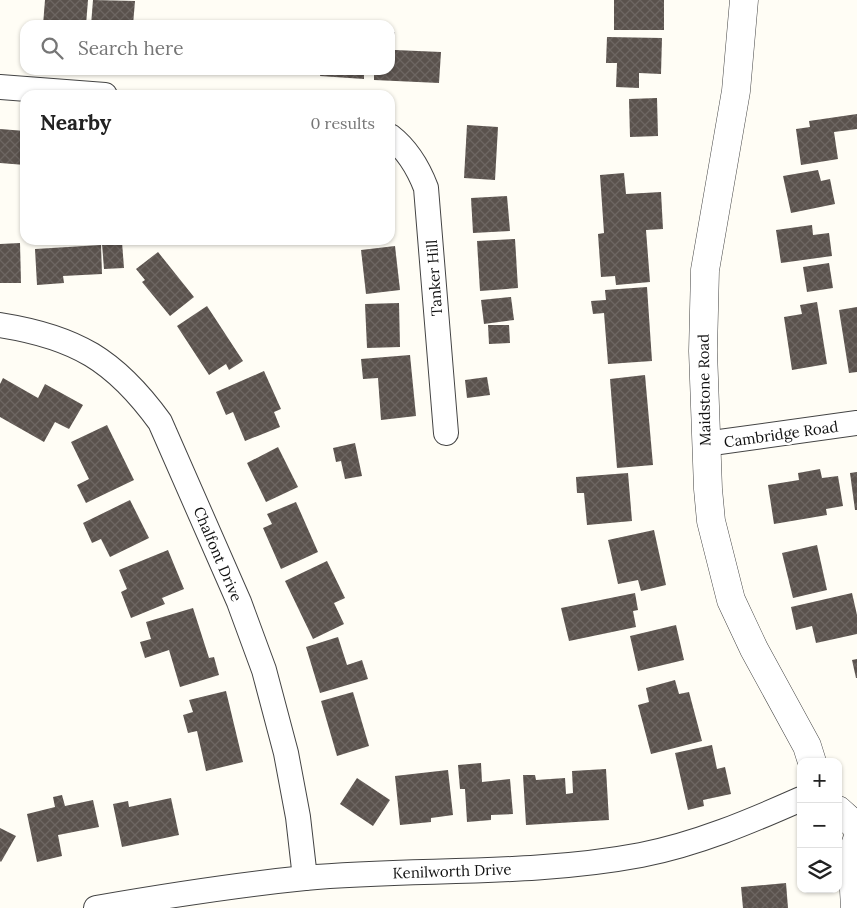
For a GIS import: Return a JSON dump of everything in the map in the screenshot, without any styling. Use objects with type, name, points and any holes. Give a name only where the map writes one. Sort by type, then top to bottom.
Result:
[{"type":"street","name":"Maidstone Road","points":[[744,0],[736,91],[705,270],[705,444],[712,521],[731,600],[754,649],[808,746],[811,758]]},
{"type":"street","points":[[0,87],[39,90]]},
{"type":"street","name":"Tanker Hill","points":[[395,141],[410,156],[420,171],[426,188],[446,433]]},
{"type":"street","name":"Chalfont Drive","points":[[0,325],[53,337],[89,352],[124,378],[160,422],[239,602],[264,670],[286,753],[298,816],[305,878]]},
{"type":"street","name":"Cambridge Road","points":[[705,444],[857,423]]},
{"type":"street","name":"Kenilworth Drive","points":[[96,908],[209,890],[305,878],[558,866],[640,855],[700,840],[770,814],[797,801]]},
{"type":"street","points":[[842,814],[857,827]]},
{"type":"street","points":[[855,908],[852,854],[857,840]]},
{"type":"building","points":[[45,0],[88,0],[86,20],[43,20]]},
{"type":"building","points":[[93,0],[135,1],[133,20],[91,20]]},
{"type":"building","points":[[614,0],[664,0],[664,30],[614,30]]},
{"type":"building","points":[[607,37],[662,38],[661,74],[639,73],[639,88],[616,87],[617,63],[606,63]]},
{"type":"building","points":[[395,50],[441,52],[439,83],[374,80],[374,75],[395,75]]},
{"type":"building","points":[[364,75],[364,79],[320,76]]},
{"type":"building","points":[[657,98],[658,136],[630,137],[629,99]]},
{"type":"building","points":[[857,114],[857,129],[834,132],[838,159],[801,165],[796,129],[810,127],[809,121]]},
{"type":"building","points":[[467,125],[498,127],[495,180],[464,178]]},
{"type":"building","points":[[0,129],[20,131],[20,165],[0,163]]},
{"type":"building","points":[[818,170],[821,181],[830,179],[835,204],[791,213],[783,176]]},
{"type":"building","points":[[624,173],[626,194],[661,192],[663,229],[646,230],[650,282],[616,285],[615,276],[601,277],[598,234],[604,233],[600,175]]},
{"type":"building","points":[[507,196],[510,231],[473,233],[471,198]]},
{"type":"building","points":[[812,225],[813,235],[829,233],[832,256],[781,263],[776,230]]},
{"type":"building","points":[[515,239],[518,288],[480,291],[477,241]]},
{"type":"building","points":[[20,243],[21,283],[0,283],[0,244]]},
{"type":"building","points":[[101,245],[102,274],[63,276],[64,283],[37,285],[35,249]]},
{"type":"building","points":[[102,245],[122,245],[124,268],[104,269]]},
{"type":"building","points":[[395,246],[400,290],[366,294],[361,250]]},
{"type":"building","points":[[158,252],[194,297],[170,316],[142,282],[145,280],[136,269]]},
{"type":"building","points":[[829,263],[833,288],[807,292],[803,267]]},
{"type":"building","points":[[647,287],[652,361],[608,364],[604,313],[593,314],[591,301],[606,300],[605,290]]},
{"type":"building","points":[[511,297],[514,320],[484,324],[481,300]]},
{"type":"building","points":[[817,302],[827,364],[792,370],[784,317],[802,314],[800,305]]},
{"type":"building","points":[[399,303],[400,347],[367,348],[365,304]]},
{"type":"building","points":[[207,306],[243,361],[229,370],[226,364],[209,375],[177,326]]},
{"type":"building","points":[[857,307],[857,372],[849,373],[839,310]]},
{"type":"building","points":[[488,325],[509,325],[510,343],[489,344]]},
{"type":"building","points":[[410,355],[416,416],[381,420],[378,378],[363,379],[361,359]]},
{"type":"building","points":[[264,371],[281,409],[274,412],[280,427],[245,441],[233,412],[226,415],[216,392]]},
{"type":"building","points":[[645,375],[653,465],[617,468],[610,379]]},
{"type":"building","points":[[487,377],[490,395],[467,398],[465,380]]},
{"type":"building","points":[[3,378],[38,398],[45,384],[83,405],[69,429],[55,422],[44,442],[0,417],[0,384]]},
{"type":"building","points":[[107,425],[134,480],[86,503],[77,485],[89,479],[71,442]]},
{"type":"building","points":[[355,443],[362,476],[345,479],[341,461],[336,462],[333,448]]},
{"type":"building","points":[[278,447],[298,487],[266,502],[247,463]]},
{"type":"building","points":[[820,469],[822,478],[838,476],[843,506],[826,509],[827,515],[774,524],[768,485],[799,480],[798,473]]},
{"type":"building","points":[[857,472],[857,510],[855,510],[850,473]]},
{"type":"building","points":[[628,473],[632,521],[587,525],[584,493],[577,493],[576,477]]},
{"type":"building","points":[[130,500],[149,538],[110,557],[101,539],[92,543],[83,523]]},
{"type":"building","points":[[296,502],[318,552],[281,569],[263,528],[272,524],[267,514]]},
{"type":"building","points":[[654,530],[666,585],[641,591],[638,580],[618,584],[608,540]]},
{"type":"building","points":[[817,545],[827,590],[793,598],[782,553]]},
{"type":"building","points":[[168,550],[184,589],[162,598],[165,604],[131,618],[121,592],[127,589],[119,570]]},
{"type":"building","points":[[327,561],[345,598],[334,603],[344,624],[313,639],[285,581]]},
{"type":"building","points":[[635,593],[638,610],[633,611],[636,627],[569,641],[561,608]]},
{"type":"building","points":[[852,593],[857,615],[857,634],[816,643],[812,626],[796,630],[791,607]]},
{"type":"building","points":[[193,608],[209,658],[214,657],[219,675],[180,687],[169,650],[145,658],[140,642],[151,639],[146,622]]},
{"type":"building","points":[[676,625],[684,660],[638,671],[630,636]]},
{"type":"building","points":[[338,637],[347,665],[362,660],[368,679],[320,693],[306,647]]},
{"type":"building","points":[[857,659],[857,678],[856,678],[852,660]]},
{"type":"building","points":[[675,680],[679,694],[689,692],[702,741],[651,754],[638,705],[649,702],[646,688]]},
{"type":"building","points":[[226,691],[243,762],[206,771],[197,731],[188,733],[183,715],[193,712],[189,700]]},
{"type":"building","points":[[353,692],[369,746],[337,756],[321,701]]},
{"type":"building","points":[[712,745],[717,769],[725,767],[731,794],[703,800],[704,806],[688,810],[675,753]]},
{"type":"building","points":[[481,763],[482,782],[510,779],[513,814],[491,815],[491,820],[467,822],[465,789],[460,789],[458,765]]},
{"type":"building","points":[[606,769],[609,820],[526,825],[523,775],[535,775],[536,780],[565,778],[566,794],[573,793],[572,771]]},
{"type":"building","points":[[448,770],[453,815],[431,818],[431,822],[400,825],[395,776]]},
{"type":"building","points":[[357,778],[390,800],[373,826],[340,804]]},
{"type":"building","points":[[62,795],[65,806],[93,800],[99,827],[58,835],[62,856],[37,862],[27,814],[55,807],[53,797]]},
{"type":"building","points":[[171,798],[179,835],[122,847],[113,804],[128,801],[129,807]]},
{"type":"building","points":[[0,828],[16,836],[1,862],[0,861]]},
{"type":"building","points":[[786,883],[788,908],[743,908],[741,887]]}]
